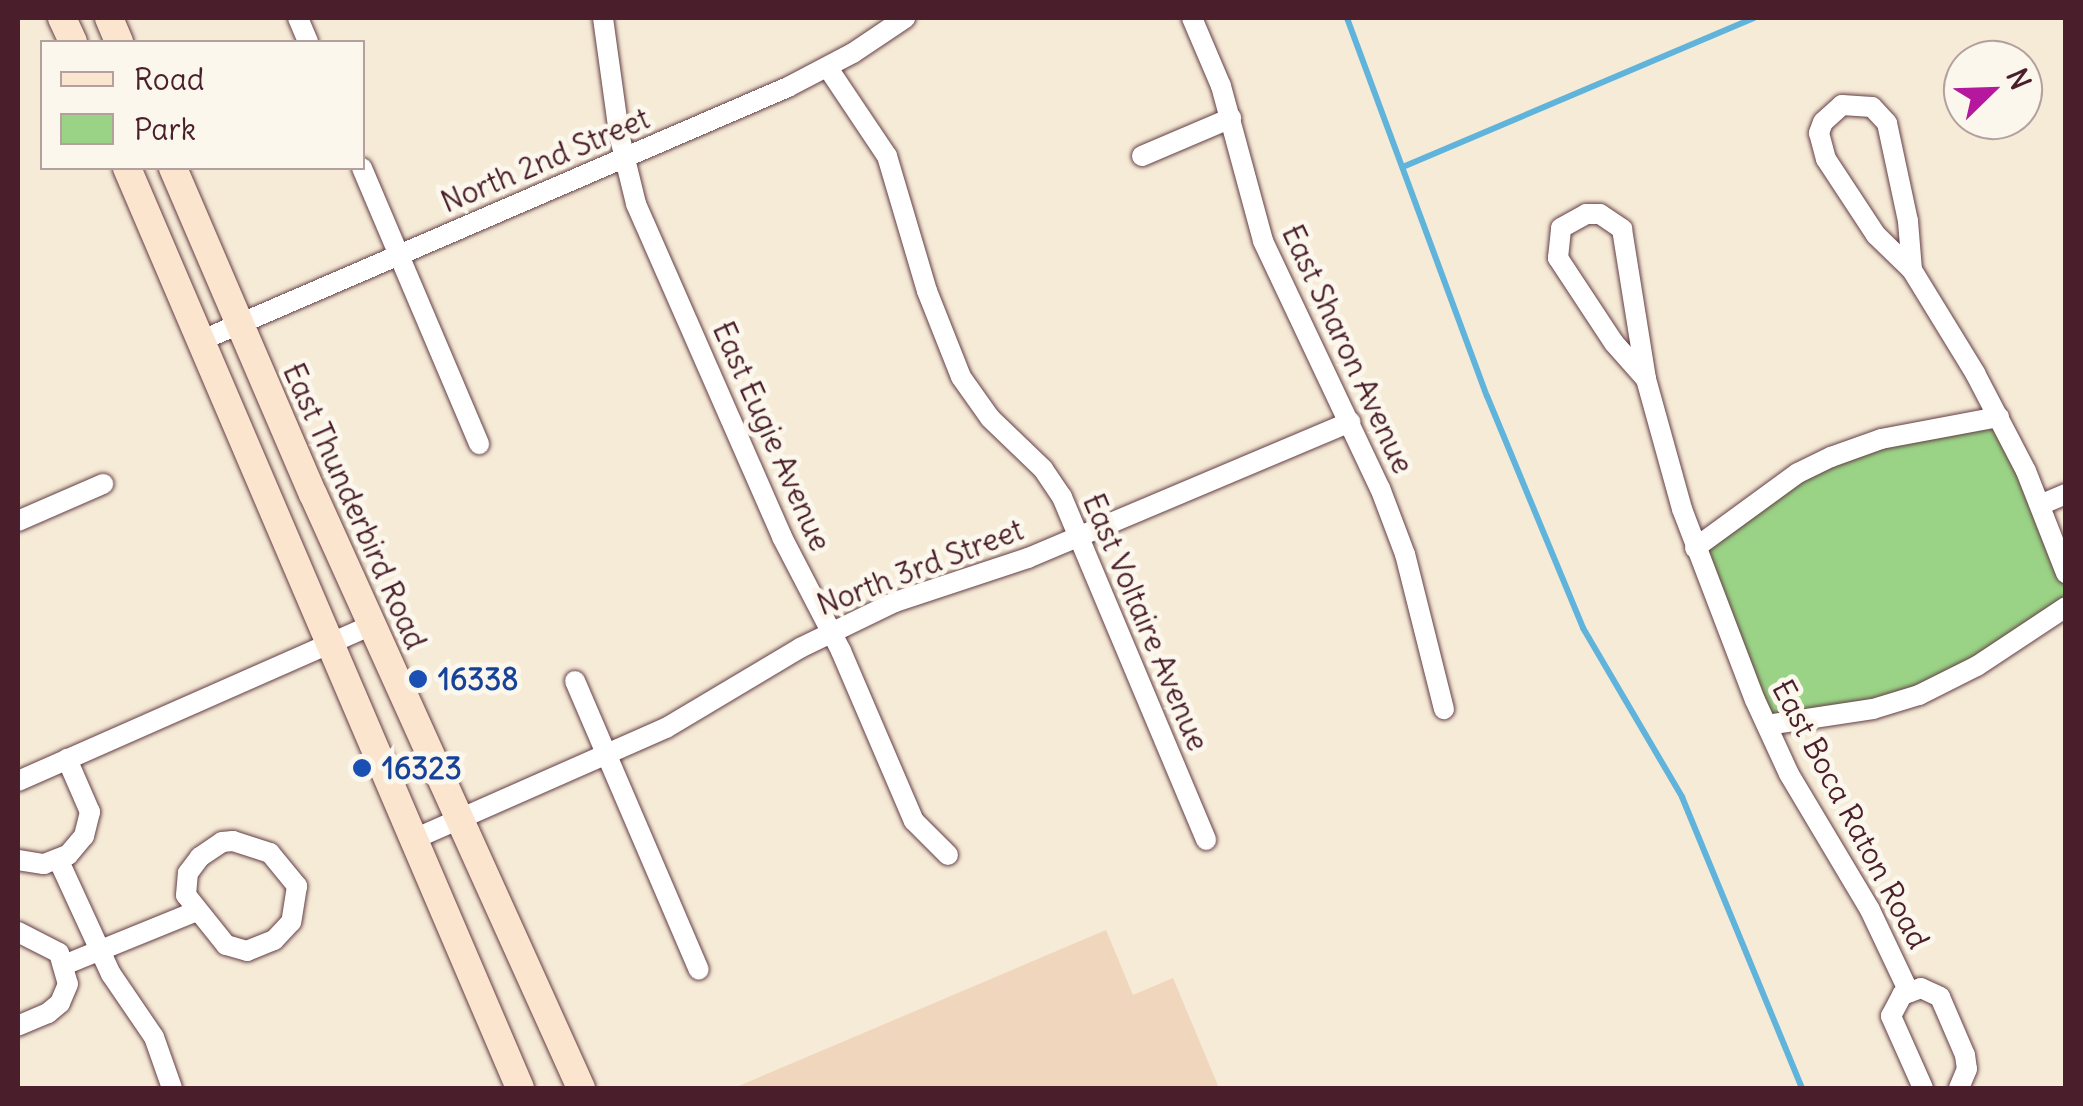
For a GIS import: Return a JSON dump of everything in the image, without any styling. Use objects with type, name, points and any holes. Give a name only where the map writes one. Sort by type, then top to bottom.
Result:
[{"type":"main road","points":[[128,170],[520,1088]]},
{"type":"main road","name":"East Thunderbird Road","points":[[174,170],[580,1088]]},
{"type":"street","name":"East Eugie Avenue","points":[[603,18],[624,158],[636,204],[767,502],[832,632],[914,820],[948,854]]},
{"type":"street","name":"North 2nd Street","points":[[200,341],[828,68],[904,18]]},
{"type":"street","name":"East Sharon Avenue","points":[[1192,18],[1232,118],[1263,240],[1350,422],[1405,554],[1444,709]]},
{"type":"street","name":"East Voltaire Avenue","points":[[828,68],[886,156],[928,292],[961,377],[990,418],[1043,470],[1062,497],[1206,840]]},
{"type":"street","points":[[1912,270],[1908,221],[1887,123],[1872,107],[1842,106],[1823,122],[1819,133],[1826,160],[1876,236],[1912,270],[1999,416],[2066,573]]},
{"type":"street","points":[[1142,156],[1232,118]]},
{"type":"street","points":[[363,170],[479,444]]},
{"type":"street","name":"East Boca Raton Road","points":[[1646,379],[1614,343],[1558,258],[1561,228],[1586,214],[1600,214],[1622,229],[1646,379],[1695,548],[1789,774],[1863,897],[1909,992]]},
{"type":"street","points":[[1695,548],[1798,473],[1830,457],[1880,439],[1999,416]]},
{"type":"street","name":"North 3rd Street","points":[[414,839],[666,728],[832,632],[895,602],[1076,538],[1350,422]]},
{"type":"street","points":[[18,521],[103,484]]},
{"type":"street","points":[[2040,505],[2066,494]]},
{"type":"street","points":[[1768,724],[1873,709],[1919,695],[1977,666],[2066,607]]},
{"type":"street","points":[[18,781],[372,625]]},
{"type":"street","points":[[575,681],[699,970]]},
{"type":"street","points":[[18,860],[44,864],[58,860],[84,836],[90,812],[67,759]]},
{"type":"street","points":[[233,841],[270,853],[297,886],[292,922],[274,940],[247,951],[226,945],[197,911],[186,896],[188,873],[206,852],[222,842],[233,841]]},
{"type":"street","points":[[58,860],[100,953],[154,1038],[172,1088]]},
{"type":"street","points":[[64,966],[197,911]]},
{"type":"street","points":[[18,932],[59,953],[68,984],[60,1003],[48,1013],[18,1026]]},
{"type":"street","name":"East Boca Raton Road","points":[[1922,1088],[1891,1016],[1895,1002],[1921,988],[1940,997],[1965,1054],[1967,1069],[1959,1088]]},
{"type":"shaded area","points":[[1106,930],[1133,995],[1173,978],[1219,1088],[734,1088]]},
{"type":"green space","points":[[1999,417],[2065,573],[2065,607],[1940,686],[1767,725],[1695,548],[1831,457]]},
{"type":"waterway","points":[[1347,18],[1487,396],[1583,628],[1682,797],[1802,1088]]},
{"type":"waterway","points":[[1405,166],[1754,18]]},
{"type":"place","name":"16338","points":[[418,679]]},
{"type":"place","name":"16323","points":[[362,768]]}]
